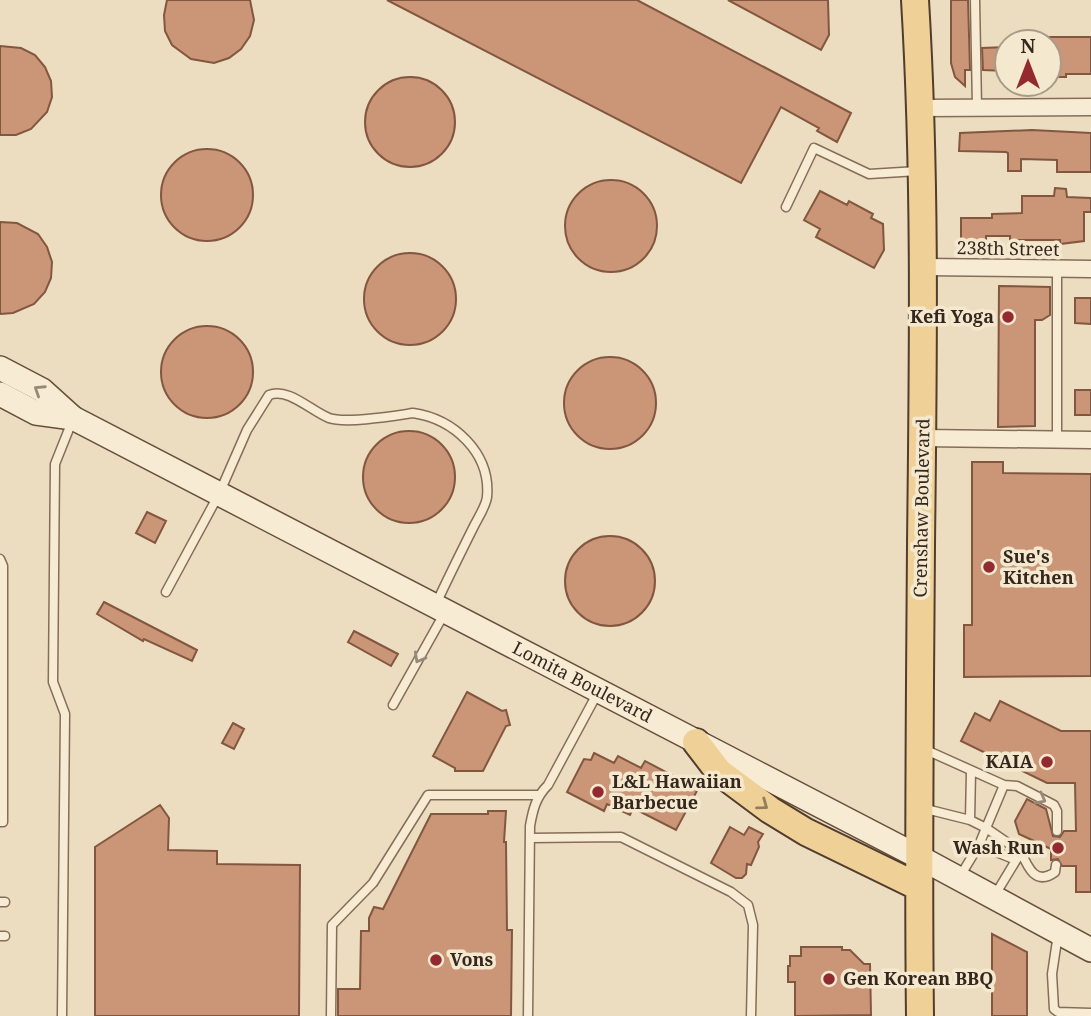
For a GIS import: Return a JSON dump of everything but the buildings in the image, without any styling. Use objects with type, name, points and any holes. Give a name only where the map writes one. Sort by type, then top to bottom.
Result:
[{"type":"main road","name":"Crenshaw Boulevard","points":[[915,0],[925,267],[919,807],[920,1016]]},
{"type":"main road","name":"Lomita Boulevard","points":[[0,368],[42,390],[73,418],[919,857],[1091,950]]},
{"type":"main road","name":"Lomita Boulevard","points":[[0,394],[36,413],[73,418]]},
{"type":"main road","points":[[696,742],[719,772],[771,810],[806,832],[919,887]]},
{"type":"street","points":[[920,108],[1091,107]]},
{"type":"street","name":"238th Street","points":[[925,267],[1091,269]]},
{"type":"street","points":[[923,438],[1091,440]]},
{"type":"lane","points":[[975,0],[977,107]]},
{"type":"lane","points":[[786,208],[814,148],[869,174],[922,171]]},
{"type":"lane","points":[[1057,269],[1057,440]]},
{"type":"lane","points":[[166,592],[219,494],[247,430],[269,395],[275,392],[287,394],[311,410],[333,419],[413,414],[438,420],[460,432],[469,441],[483,466],[487,498],[440,609],[393,705]]},
{"type":"lane","points":[[62,1016],[65,714],[53,682],[55,464],[73,418]]},
{"type":"lane","points":[[0,559],[3,566],[3,822],[0,822]]},
{"type":"lane","points":[[528,1016],[530,838],[533,810],[538,795],[548,785],[599,691]]},
{"type":"lane","points":[[920,748],[1004,785],[1017,786],[1054,805],[1057,811],[1057,831]]},
{"type":"lane","points":[[971,772],[971,820]]},
{"type":"lane","points":[[959,878],[979,845],[1004,785]]},
{"type":"lane","points":[[331,1016],[332,925],[373,883],[428,795],[538,795]]},
{"type":"lane","points":[[919,807],[971,820],[986,828],[1038,877],[1049,876],[1055,872],[1056,865]]},
{"type":"lane","points":[[530,838],[616,836],[631,840],[732,892],[748,905],[753,925],[751,1016]]},
{"type":"lane","points":[[979,845],[1018,856]]},
{"type":"lane","points":[[993,896],[1018,856]]},
{"type":"lane","points":[[1058,931],[1052,974],[1054,1009],[1058,1012],[1091,1013]]},
{"type":"place","name":"Kefi Yoga","points":[[1008,317]]},
{"type":"place","name":"Sue's Kitchen","points":[[989,567]]},
{"type":"place","name":"KAIA","points":[[1047,762]]},
{"type":"place","name":"L&L Hawaiian Barbecue","points":[[598,792]]},
{"type":"place","name":"Wash Run","points":[[1058,848]]},
{"type":"place","name":"Vons","points":[[436,960]]},
{"type":"place","name":"Gen Korean BBQ","points":[[829,979]]}]
